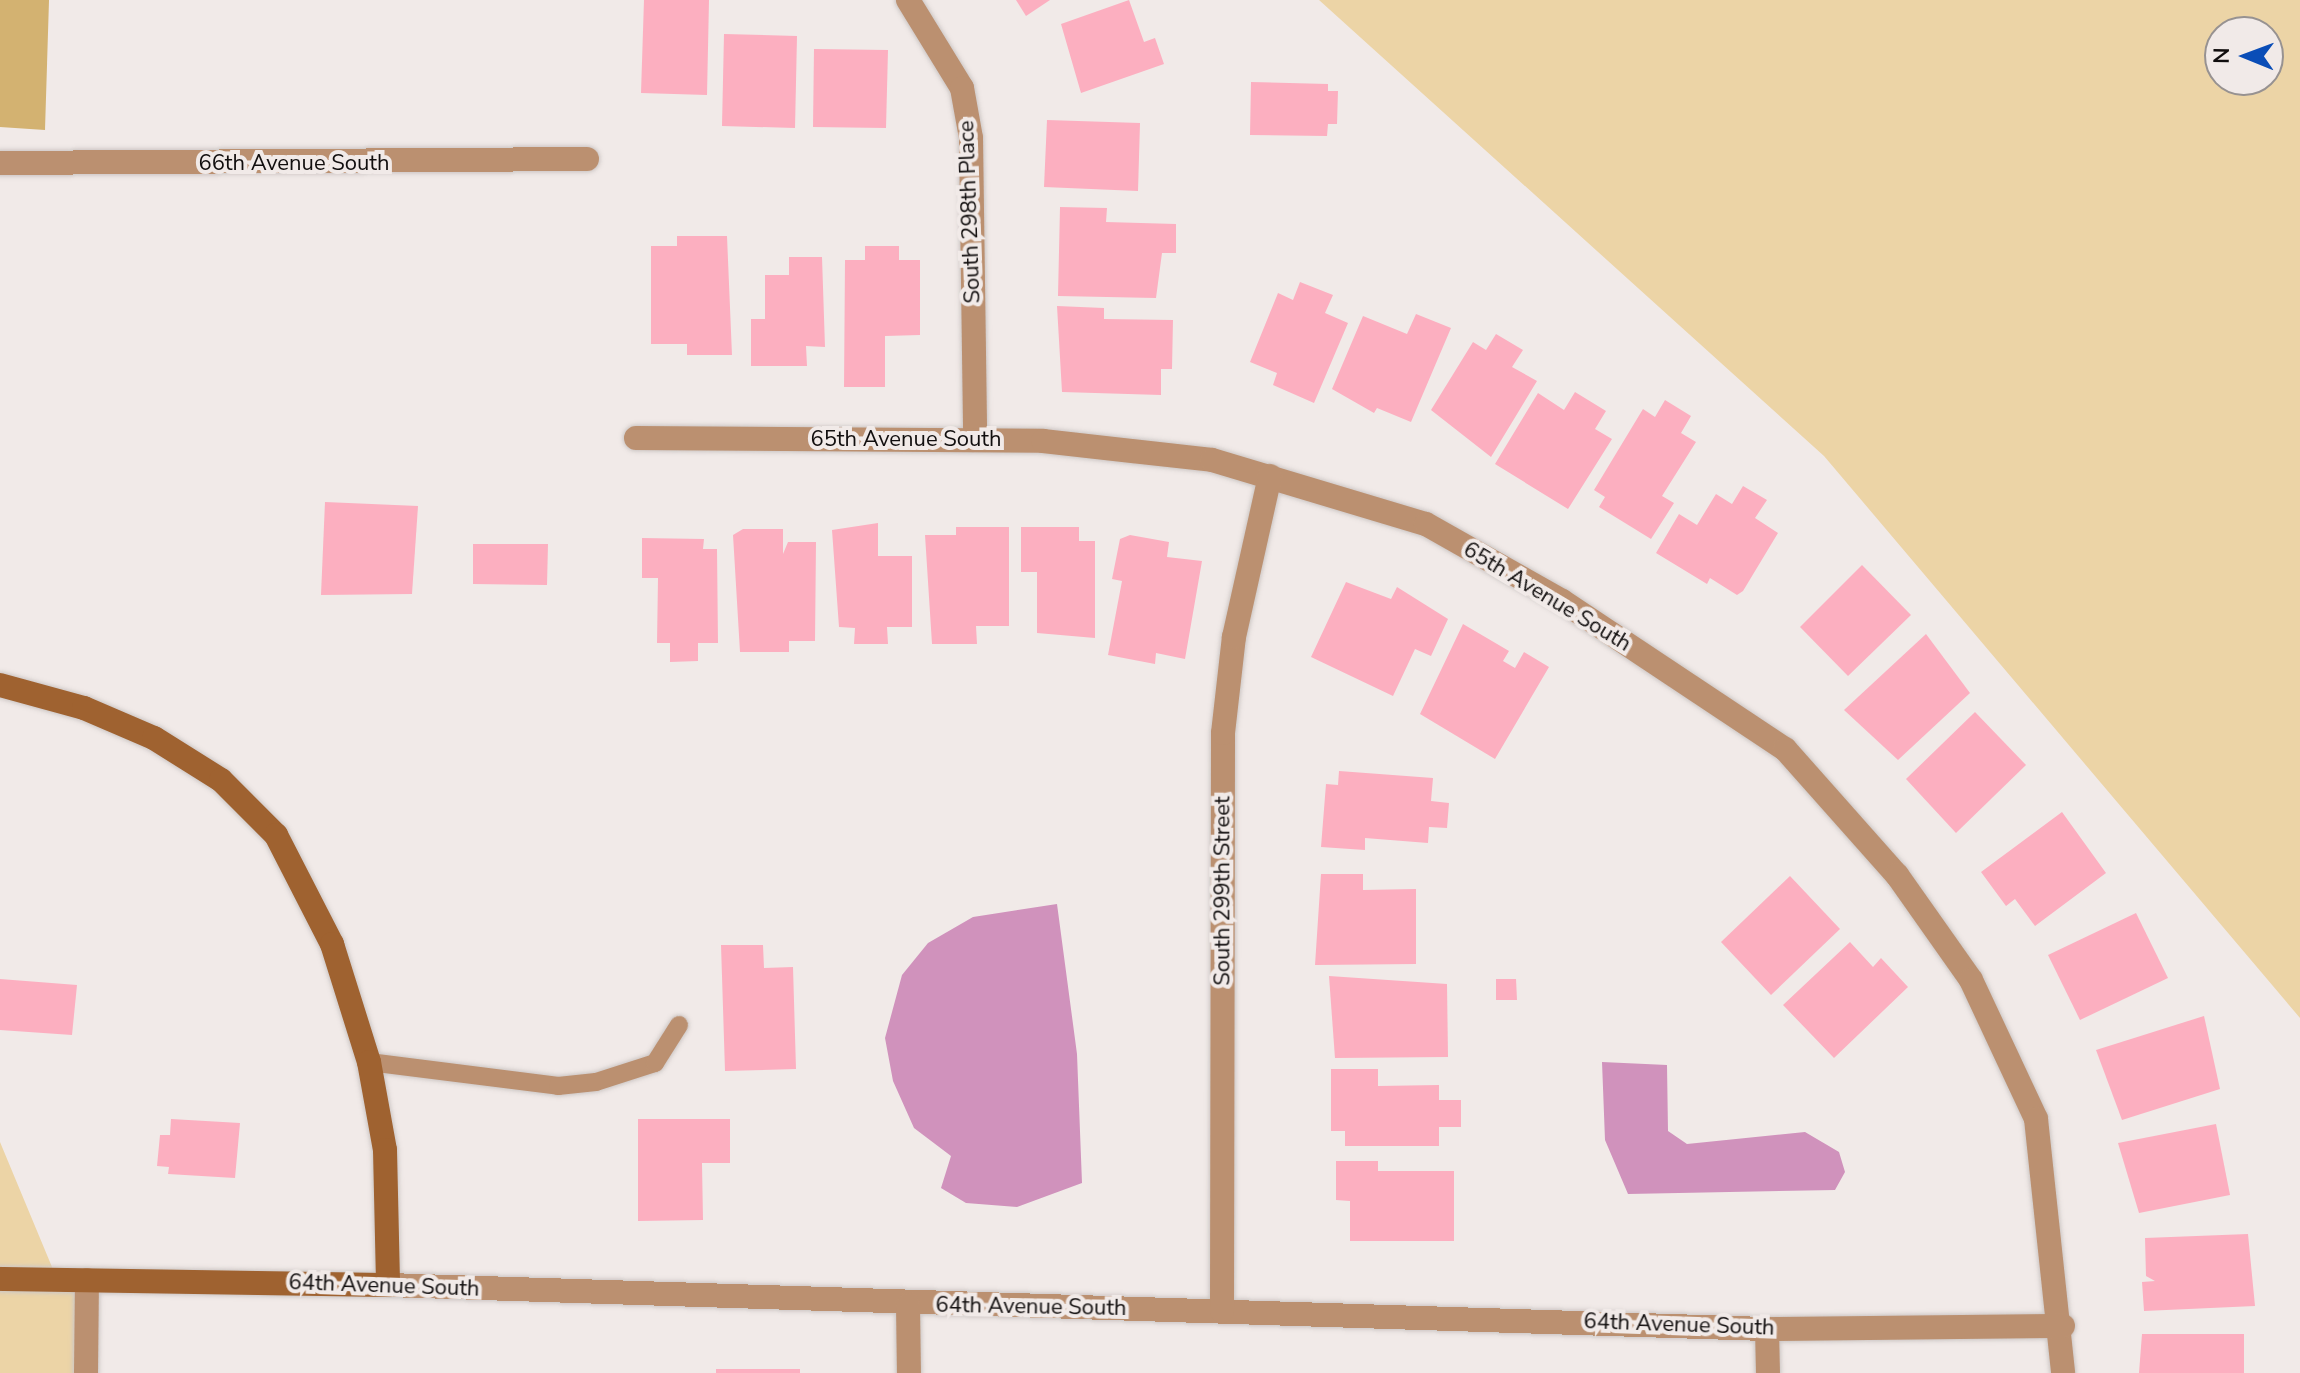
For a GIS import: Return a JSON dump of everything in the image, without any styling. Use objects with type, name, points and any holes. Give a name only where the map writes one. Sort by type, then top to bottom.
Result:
[{"type":"street","name":"South 298th Place","points":[[908,0],[962,88],[971,138],[975,440]]},
{"type":"street","name":"66th Avenue South","points":[[0,163],[587,159]]},
{"type":"street","name":"65th Avenue South","points":[[636,438],[975,440],[1125,448],[1270,476],[1426,524],[1562,601],[1785,749],[1897,875],[1971,980],[2036,1119],[2063,1326],[2063,1373]]},
{"type":"street","name":"South 299th Street","points":[[1222,1311],[1223,733],[1234,637],[1270,476]]},
{"type":"street","points":[[0,685],[129,727],[221,780],[276,835],[332,944],[369,1062],[385,1150],[388,1285]]},
{"type":"street","name":"64th Avenue South","points":[[0,1279],[388,1285],[908,1305],[1222,1311],[1767,1329],[2063,1326]]},
{"type":"street","points":[[86,1373],[87,1280]]},
{"type":"street","points":[[908,1305],[909,1373]]},
{"type":"street","points":[[1767,1329],[1768,1373]]},
{"type":"lane","points":[[369,1062],[571,1085],[655,1063],[679,1025]]},
{"type":"shaded area","points":[[0,0],[49,0],[45,130],[0,127]]},
{"type":"shaded area","points":[[1319,0],[2300,0],[2300,1018],[1824,456]]},
{"type":"shaded area","points":[[1057,904],[1077,1054],[1082,1183],[1017,1207],[966,1203],[941,1188],[951,1156],[914,1128],[893,1081],[885,1038],[902,975],[928,943],[973,917]]},
{"type":"shaded area","points":[[1602,1062],[1667,1065],[1668,1131],[1687,1144],[1805,1132],[1839,1152],[1845,1172],[1835,1190],[1628,1194],[1605,1140]]},
{"type":"shaded area","points":[[0,1142],[57,1279],[87,1280],[86,1373],[0,1373]]},
{"type":"building","points":[[644,0],[709,0],[707,95],[641,93]]},
{"type":"building","points":[[1016,0],[1050,0],[1026,16]]},
{"type":"building","points":[[1129,0],[1144,42],[1155,38],[1164,64],[1081,93],[1061,24]]},
{"type":"building","points":[[724,34],[797,36],[795,128],[722,126]]},
{"type":"building","points":[[814,49],[888,50],[886,128],[813,127]]},
{"type":"building","points":[[1251,82],[1328,84],[1328,91],[1338,91],[1337,124],[1328,124],[1327,136],[1250,135]]},
{"type":"building","points":[[1047,120],[1140,123],[1138,191],[1044,187]]},
{"type":"building","points":[[1060,207],[1107,208],[1106,222],[1176,224],[1176,253],[1162,253],[1156,298],[1058,296]]},
{"type":"building","points":[[677,236],[727,236],[732,355],[687,355],[687,344],[651,344],[651,246],[677,246]]},
{"type":"building","points":[[865,246],[899,246],[899,260],[920,260],[920,335],[885,336],[885,387],[844,387],[845,260],[865,260]]},
{"type":"building","points":[[789,257],[822,257],[825,347],[806,346],[807,366],[751,366],[751,319],[765,319],[765,275],[789,275]]},
{"type":"building","points":[[1300,282],[1333,295],[1325,313],[1348,323],[1314,403],[1273,385],[1277,373],[1250,362],[1278,293],[1293,300]]},
{"type":"building","points":[[1057,306],[1104,308],[1104,319],[1173,320],[1172,369],[1161,369],[1161,395],[1062,392]]},
{"type":"building","points":[[1416,314],[1451,328],[1411,422],[1377,408],[1374,413],[1332,389],[1363,316],[1407,334]]},
{"type":"building","points":[[1496,334],[1523,350],[1512,367],[1537,381],[1491,457],[1431,410],[1473,342],[1486,350]]},
{"type":"building","points":[[1575,392],[1606,411],[1595,429],[1612,439],[1568,509],[1495,464],[1538,393],[1564,410]]},
{"type":"building","points":[[1665,400],[1691,416],[1681,433],[1696,442],[1662,496],[1674,503],[1651,539],[1599,507],[1605,497],[1594,490],[1643,409],[1655,417]]},
{"type":"building","points":[[1743,486],[1767,500],[1755,518],[1778,533],[1743,591],[1737,595],[1710,578],[1707,584],[1656,553],[1679,514],[1697,525],[1716,494],[1732,504]]},
{"type":"building","points":[[325,502],[418,506],[412,594],[321,595]]},
{"type":"building","points":[[878,523],[878,556],[912,556],[912,627],[887,627],[888,644],[854,644],[855,628],[839,627],[832,530]]},
{"type":"building","points":[[956,527],[1009,527],[1009,626],[976,626],[977,644],[932,644],[925,535],[956,535]]},
{"type":"building","points":[[1021,527],[1079,527],[1079,541],[1095,541],[1095,638],[1037,633],[1037,572],[1021,572]]},
{"type":"building","points":[[743,529],[783,529],[783,554],[788,542],[816,542],[815,641],[789,641],[789,652],[740,652],[733,535]]},
{"type":"building","points":[[1130,535],[1169,542],[1167,557],[1202,561],[1185,659],[1156,653],[1155,664],[1108,655],[1122,581],[1112,579],[1120,539]]},
{"type":"building","points":[[642,538],[704,539],[703,549],[717,549],[718,643],[698,643],[698,661],[670,662],[670,643],[657,643],[658,578],[642,578]]},
{"type":"building","points":[[473,544],[548,544],[547,585],[473,584]]},
{"type":"building","points":[[1862,565],[1911,615],[1848,676],[1800,627]]},
{"type":"building","points":[[1346,582],[1391,599],[1397,587],[1448,619],[1431,656],[1415,649],[1393,696],[1311,657]]},
{"type":"building","points":[[1463,624],[1509,651],[1503,661],[1515,668],[1524,652],[1549,667],[1495,759],[1420,714]]},
{"type":"building","points":[[1926,634],[1970,693],[1898,760],[1844,710]]},
{"type":"building","points":[[1975,712],[2026,765],[1956,833],[1906,779]]},
{"type":"building","points":[[1339,771],[1433,778],[1431,801],[1449,803],[1447,828],[1429,827],[1428,843],[1365,838],[1365,850],[1321,847],[1326,784],[1338,785]]},
{"type":"building","points":[[2062,812],[2106,873],[2035,926],[2015,899],[2006,906],[1981,872]]},
{"type":"building","points":[[1321,874],[1363,874],[1363,890],[1416,889],[1416,964],[1315,965]]},
{"type":"building","points":[[1790,876],[1840,929],[1771,995],[1721,942]]},
{"type":"building","points":[[2136,913],[2168,978],[2080,1020],[2048,955]]},
{"type":"building","points":[[1850,942],[1873,967],[1881,958],[1908,987],[1834,1058],[1783,1005]]},
{"type":"building","points":[[721,945],[763,945],[764,968],[793,967],[796,1069],[725,1071]]},
{"type":"building","points":[[1329,976],[1447,984],[1448,1057],[1335,1058]]},
{"type":"building","points":[[0,979],[77,985],[72,1035],[0,1030]]},
{"type":"building","points":[[1496,979],[1516,979],[1517,1000],[1496,1000]]},
{"type":"building","points":[[2204,1016],[2220,1089],[2122,1120],[2096,1050]]},
{"type":"building","points":[[1331,1069],[1378,1069],[1378,1086],[1439,1085],[1439,1100],[1461,1100],[1461,1127],[1439,1127],[1439,1146],[1345,1146],[1345,1131],[1331,1131]]},
{"type":"building","points":[[171,1119],[240,1123],[235,1178],[168,1174],[169,1167],[157,1166],[160,1135],[170,1135]]},
{"type":"building","points":[[638,1119],[730,1119],[730,1163],[702,1163],[703,1220],[638,1221]]},
{"type":"building","points":[[2216,1124],[2230,1195],[2139,1213],[2118,1143]]},
{"type":"building","points":[[1336,1161],[1378,1161],[1378,1171],[1454,1171],[1454,1241],[1350,1241],[1350,1201],[1336,1200]]},
{"type":"building","points":[[2248,1234],[2255,1306],[2144,1311],[2142,1282],[2155,1281],[2146,1276],[2145,1238]]},
{"type":"building","points":[[2142,1334],[2244,1334],[2244,1373],[2139,1373]]},
{"type":"building","points":[[716,1369],[800,1369],[800,1373],[716,1373]]}]
